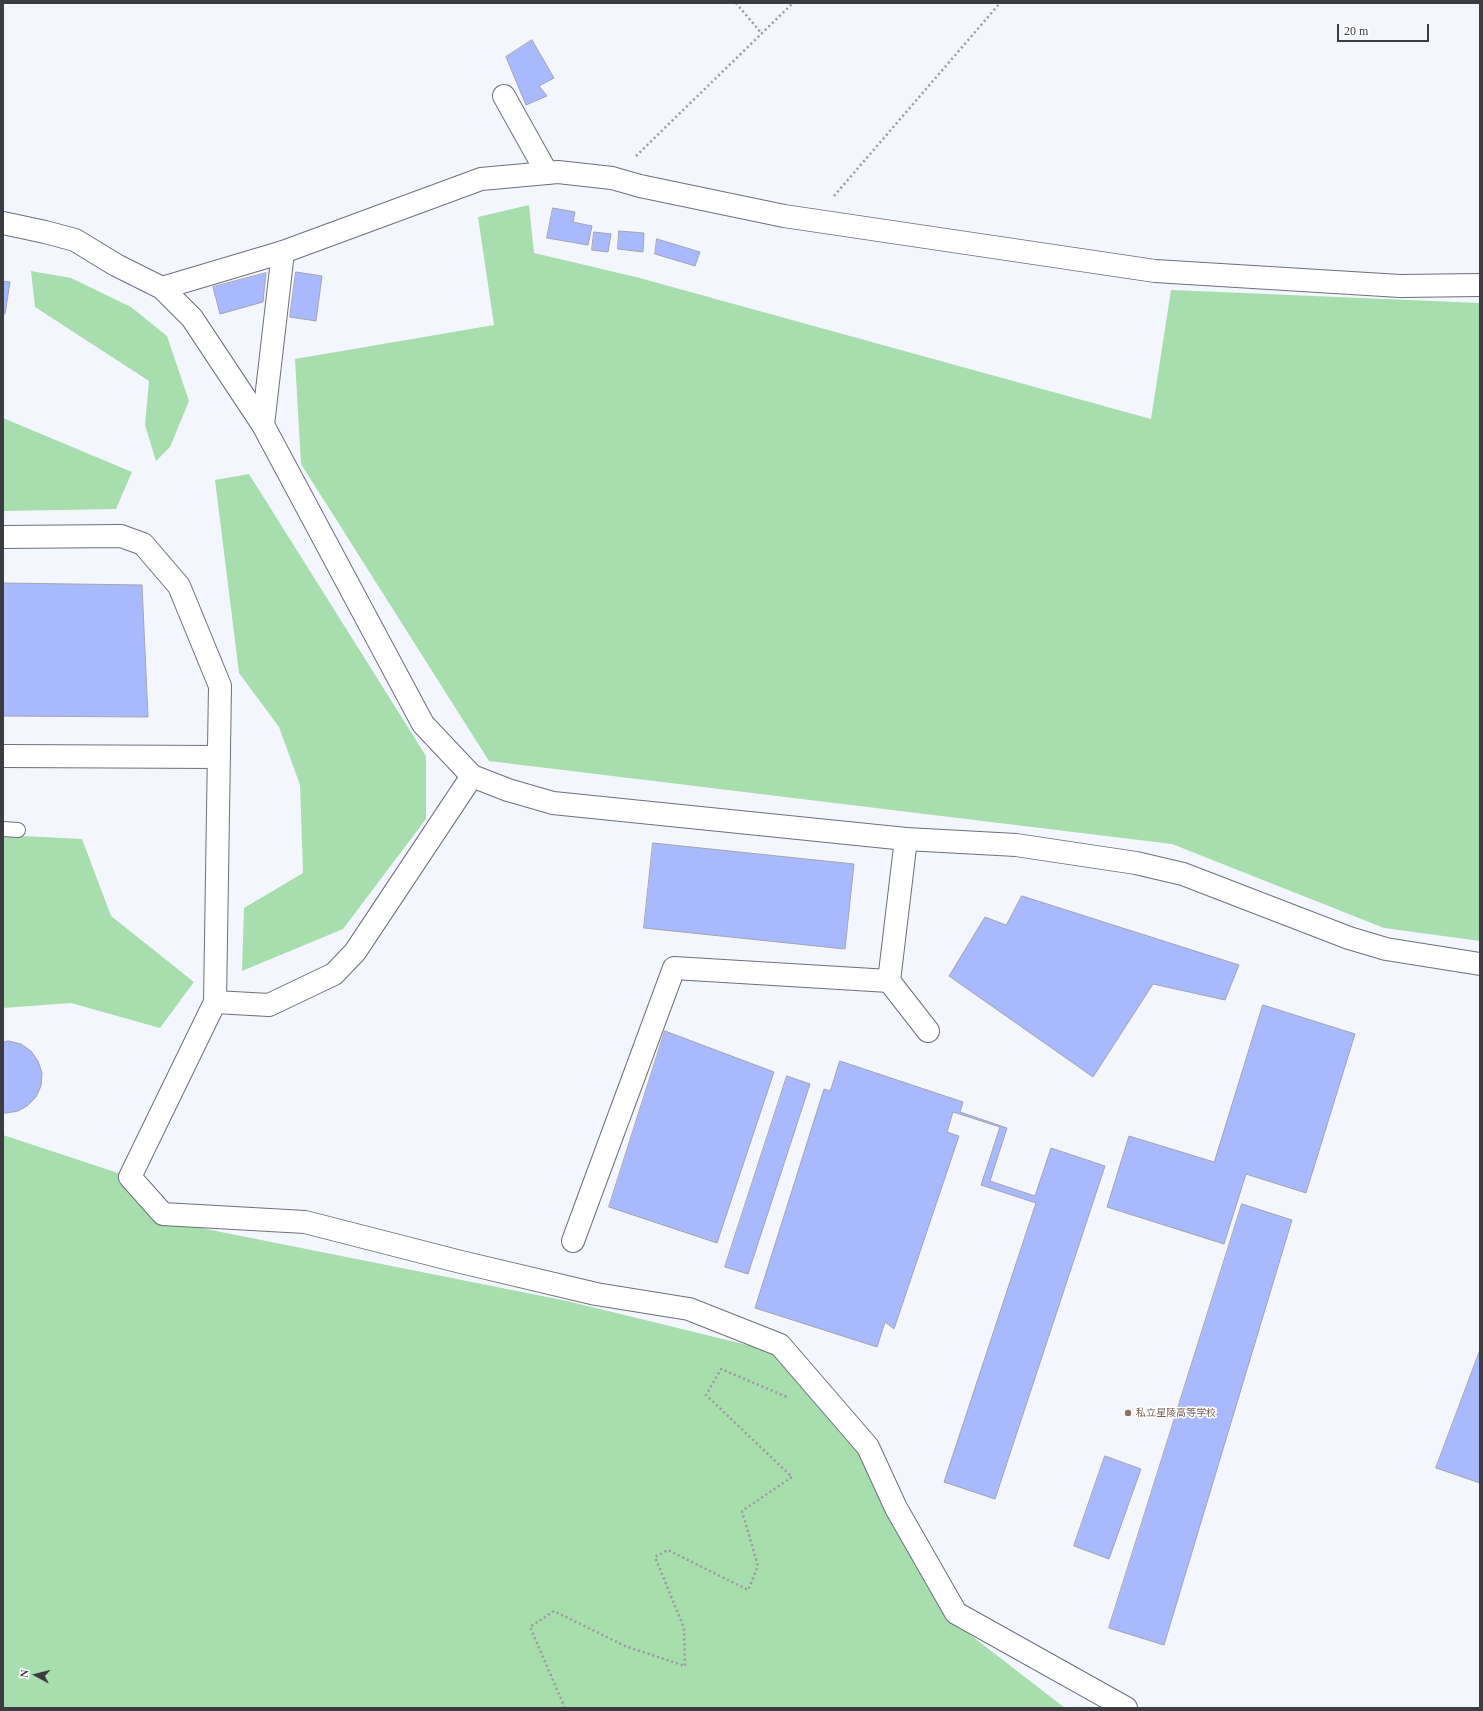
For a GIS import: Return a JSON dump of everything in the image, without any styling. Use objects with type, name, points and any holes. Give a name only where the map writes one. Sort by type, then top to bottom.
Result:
[{"type":"street","points":[[504,96],[547,173]]},
{"type":"street","points":[[162,288],[283,252],[481,179],[558,172],[612,178],[640,186],[784,216],[1155,271],[1400,286],[1480,285]]},
{"type":"street","points":[[3,223],[75,240],[116,265],[162,288],[192,318],[263,425],[423,724],[472,776],[508,790],[553,803],[906,839],[1016,845],[1144,865],[1183,874],[1349,938],[1386,949],[1480,964]]},
{"type":"street","points":[[263,425],[283,252]]},
{"type":"street","points":[[3,537],[121,536],[144,544],[179,586],[220,686],[215,1002],[130,1177],[163,1214],[305,1222],[461,1262],[596,1294],[689,1309],[780,1345],[868,1447],[896,1508],[956,1613],[1126,1708]]},
{"type":"street","points":[[3,756],[219,757]]},
{"type":"street","points":[[215,1002],[269,1005],[334,974],[355,952],[472,776]]},
{"type":"street","points":[[906,839],[889,981],[928,1031]]},
{"type":"street","points":[[573,1241],[674,968],[889,981]]},
{"type":"lane","points":[[3,830],[18,830]]},
{"type":"path","points":[[736,3],[762,34]]},
{"type":"path","points":[[612,178],[793,3]]},
{"type":"path","points":[[812,220],[1000,3]]},
{"type":"path","points":[[565,1708],[530,1627],[554,1611],[625,1646],[685,1666],[684,1628],[656,1557],[668,1550],[748,1590],[758,1566],[742,1511],[792,1477],[706,1395],[722,1369],[792,1399]]},
{"type":"green space","points":[[529,205],[534,253],[636,277],[1151,419],[1171,290],[1480,303],[1480,941],[1384,928],[1172,844],[489,761],[301,464],[295,359],[494,325],[478,217]]},
{"type":"green space","points":[[31,271],[71,278],[131,307],[167,336],[189,401],[170,447],[156,461],[145,425],[149,381],[35,307]]},
{"type":"green space","points":[[3,418],[132,472],[116,509],[3,511]]},
{"type":"green space","points":[[249,474],[426,756],[426,819],[343,929],[242,971],[244,908],[303,873],[300,785],[279,727],[239,673],[215,480]]},
{"type":"green space","points":[[3,835],[82,839],[111,916],[194,982],[160,1028],[71,1003],[3,1008]]},
{"type":"green space","points":[[3,1135],[130,1177],[156,1219],[567,1301],[768,1350],[848,1423],[946,1616],[1065,1708],[3,1708]]},
{"type":"building","points":[[532,40],[554,78],[539,86],[547,96],[526,105],[506,57]]},
{"type":"building","points":[[553,208],[575,212],[573,222],[592,226],[588,245],[547,238]]},
{"type":"building","points":[[619,231],[644,233],[643,252],[618,249]]},
{"type":"building","points":[[594,232],[611,234],[608,252],[592,250]]},
{"type":"building","points":[[657,239],[700,252],[695,266],[655,254]]},
{"type":"building","points":[[296,272],[322,276],[316,321],[290,317]]},
{"type":"building","points":[[266,273],[263,302],[220,314],[213,287]]},
{"type":"building","points":[[3,281],[10,282],[5,314],[3,314]]},
{"type":"building","points":[[3,583],[142,585],[148,717],[3,716]]},
{"type":"building","points":[[653,843],[854,864],[845,949],[644,928]]},
{"type":"building","points":[[1022,896],[1239,965],[1225,1000],[1153,984],[1093,1077],[949,976],[985,917],[1006,925]]},
{"type":"building","points":[[1263,1005],[1355,1034],[1306,1193],[1246,1174],[1224,1244],[1107,1207],[1129,1136],[1214,1162]]},
{"type":"building","points":[[665,1031],[774,1072],[717,1243],[609,1207]]},
{"type":"building","points":[[9,1041],[21,1044],[31,1051],[38,1061],[42,1073],[41,1086],[36,1097],[27,1106],[18,1111],[3,1113],[3,1042]]},
{"type":"building","points":[[840,1061],[963,1102],[960,1112],[1007,1128],[990,1181],[1035,1196],[1051,1148],[1105,1166],[995,1499],[944,1482],[1036,1203],[981,1185],[1000,1127],[953,1112],[947,1132],[959,1136],[894,1329],[885,1322],[877,1347],[755,1308],[824,1089],[830,1091]]},
{"type":"building","points":[[787,1076],[810,1084],[748,1274],[725,1267]]},
{"type":"building","points":[[1242,1204],[1292,1220],[1164,1645],[1109,1628]]},
{"type":"building","points":[[1480,1350],[1480,1483],[1436,1468]]},
{"type":"building","points":[[1105,1456],[1141,1469],[1109,1559],[1074,1546]]},
{"type":"place","name":"私立星陵高等学校","points":[[1128,1413]]}]
